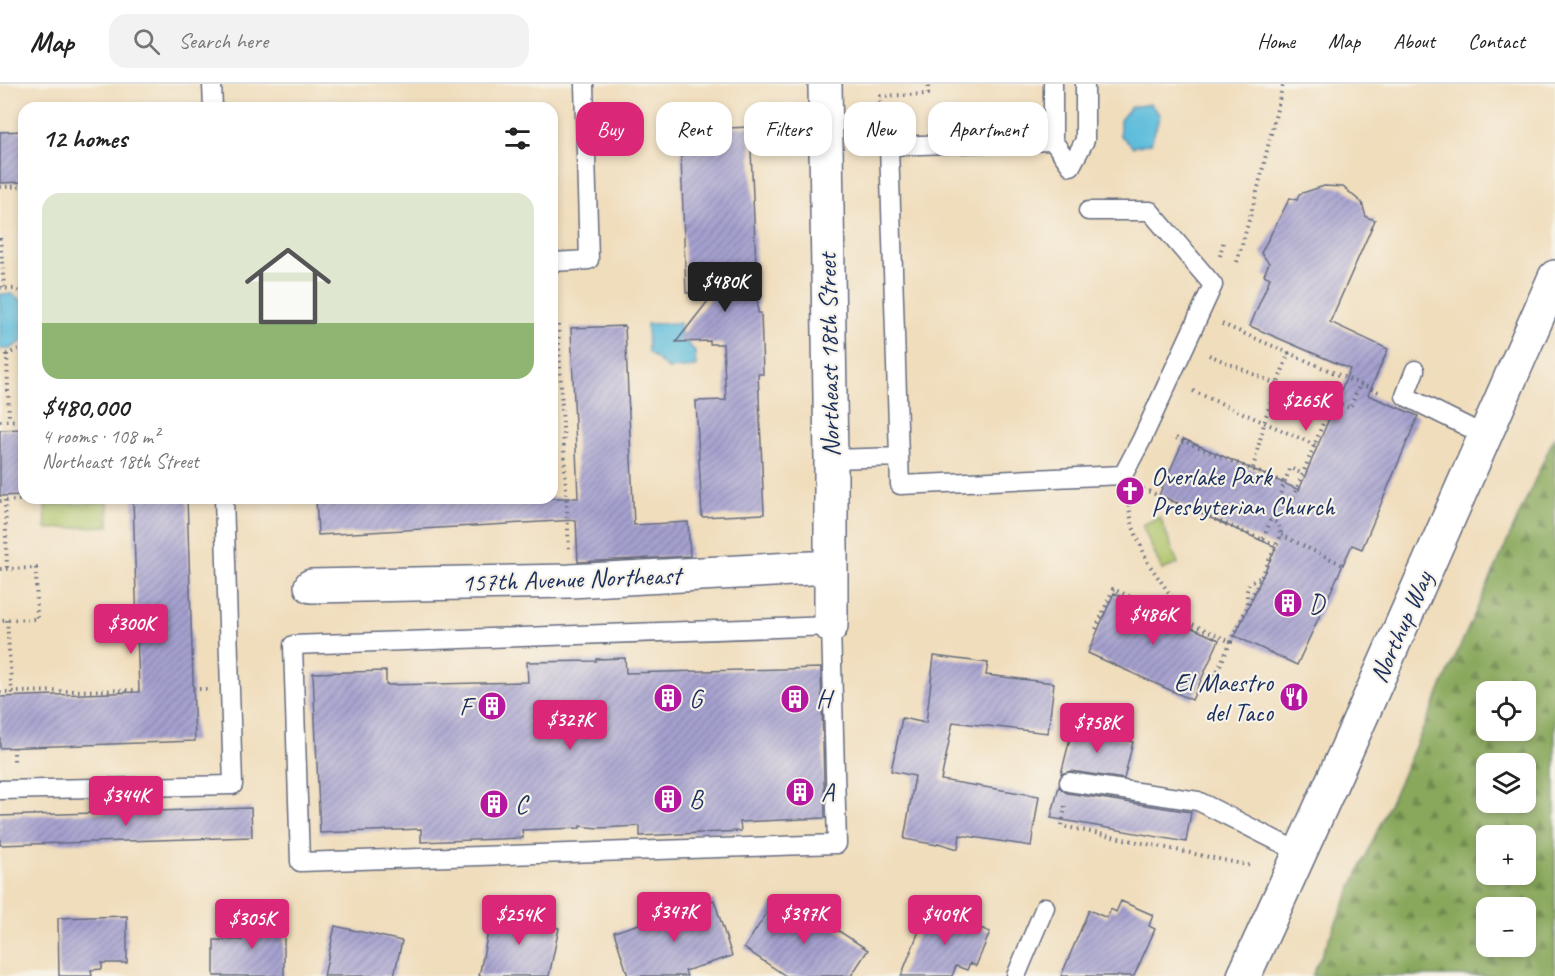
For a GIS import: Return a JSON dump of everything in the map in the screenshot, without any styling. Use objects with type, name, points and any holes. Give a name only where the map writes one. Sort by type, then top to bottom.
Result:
[{"type":"street","name":"Northeast 18th Street","points":[[825,84],[831,459],[831,626]]},
{"type":"street","name":"Northup Way","points":[[1245,976],[1555,277]]},
{"type":"street","name":"157th Avenue Northeast","points":[[311,586],[570,581],[830,567]]},
{"type":"lane","points":[[212,84],[213,102]]},
{"type":"lane","points":[[558,262],[589,260],[584,84]]},
{"type":"lane","points":[[1053,84],[1053,141],[1071,166],[1085,140],[1085,84]]},
{"type":"lane","points":[[1053,141],[889,146],[900,485],[1123,475],[1145,433],[1213,285],[1150,211],[1088,211]]},
{"type":"lane","points":[[1415,370],[1405,396],[1486,436]]},
{"type":"lane","points":[[831,459],[899,457]]},
{"type":"lane","points":[[0,790],[233,785],[224,504]]},
{"type":"lane","points":[[831,626],[837,844],[300,862],[293,645],[831,626]]},
{"type":"lane","points":[[1069,782],[1198,801],[1301,853]]},
{"type":"lane","points":[[1016,976],[1045,907]]},
{"type":"path","points":[[880,102],[880,96],[928,94],[928,84]]},
{"type":"path","points":[[1237,262],[1257,192],[1283,84]]},
{"type":"path","points":[[0,187],[18,186]]},
{"type":"path","points":[[0,238],[2,287],[18,291]]},
{"type":"path","points":[[1219,323],[1378,392]]},
{"type":"path","points":[[558,325],[570,581]]},
{"type":"path","points":[[0,353],[7,354],[18,349]]},
{"type":"path","points":[[1253,468],[1264,422],[1289,352]]},
{"type":"path","points":[[7,354],[9,420]]},
{"type":"path","points":[[1209,355],[1330,407]]},
{"type":"path","points":[[1277,503],[1289,508],[1332,401],[1350,408],[1359,384]]},
{"type":"path","points":[[1192,391],[1315,445]]},
{"type":"path","points":[[0,421],[18,420]]},
{"type":"path","points":[[1176,438],[1285,483]]},
{"type":"path","points":[[1263,540],[1290,468],[1303,474]]},
{"type":"path","points":[[1123,475],[1140,488],[1275,544]]},
{"type":"path","points":[[1123,475],[1132,527],[1144,554],[1190,623]]},
{"type":"path","points":[[7,568],[3,501],[18,500]]},
{"type":"path","points":[[1222,691],[1210,686],[1281,535],[1277,522],[1270,519]]},
{"type":"path","points":[[1281,535],[1343,565]]},
{"type":"path","points":[[0,569],[36,567],[37,619],[0,620]]},
{"type":"path","points":[[1096,629],[1113,589],[1231,642]]},
{"type":"path","points":[[7,620],[12,694]]},
{"type":"path","points":[[0,692],[12,694],[139,690]]},
{"type":"path","points":[[1069,782],[1062,826],[1252,866]]},
{"type":"green space","points":[[1555,435],[1555,976],[1312,976]]},
{"type":"green space","points":[[108,504],[109,526],[46,529],[45,505]]},
{"type":"green space","points":[[1160,517],[1178,564],[1162,570],[1142,525]]},
{"type":"water","points":[[1150,104],[1160,115],[1151,143],[1133,147],[1120,135],[1120,120],[1131,107]]},
{"type":"water","points":[[0,294],[12,294],[18,298],[18,344],[10,349],[0,349]]},
{"type":"water","points":[[680,323],[681,337],[695,351],[696,367],[668,369],[648,352],[647,324]]},
{"type":"building","points":[[744,127],[744,156],[751,156],[758,313],[761,313],[763,374],[758,374],[764,514],[702,517],[696,401],[726,400],[723,344],[710,344],[710,341],[676,342],[715,292],[686,293],[681,156],[732,156],[732,128]]},
{"type":"building","points":[[18,131],[18,182],[0,183],[0,132]]},
{"type":"building","points":[[1324,186],[1343,187],[1362,203],[1366,217],[1375,220],[1330,322],[1388,349],[1368,395],[1418,416],[1362,549],[1352,545],[1297,665],[1235,636],[1276,547],[1159,495],[1184,439],[1299,490],[1350,369],[1250,326],[1270,278],[1264,275],[1269,263],[1261,253],[1290,198],[1297,200],[1299,194]]},
{"type":"building","points":[[625,326],[634,525],[688,522],[690,556],[578,562],[576,520],[318,535],[316,504],[558,504],[558,498],[578,498],[571,328]]},
{"type":"building","points":[[18,429],[18,495],[0,496],[0,430]]},
{"type":"building","points":[[133,504],[187,504],[195,741],[0,748],[0,697],[139,692]]},
{"type":"building","points":[[1114,593],[1219,640],[1192,700],[1088,653]]},
{"type":"building","points":[[934,656],[988,663],[986,675],[1054,683],[1048,733],[953,722],[941,780],[1039,796],[1031,846],[960,835],[958,849],[938,843],[937,845],[904,839],[915,776],[891,771],[902,718],[926,723]]},
{"type":"building","points":[[625,658],[626,673],[821,668],[825,818],[740,822],[741,831],[640,836],[640,826],[598,828],[580,826],[580,828],[522,830],[523,838],[421,842],[421,829],[320,833],[313,673],[386,671],[386,685],[528,682],[527,662],[596,661],[596,659]]},
{"type":"building","points":[[1073,727],[1133,742],[1124,779],[1071,771],[1061,774]]},
{"type":"building","points":[[1059,786],[1067,793],[1191,812],[1186,842],[1051,818]]},
{"type":"building","points":[[251,808],[252,837],[0,845],[0,816]]},
{"type":"building","points":[[714,900],[732,956],[685,971],[687,976],[628,976],[614,932]]},
{"type":"building","points":[[1121,901],[1153,915],[1149,926],[1155,929],[1134,976],[1061,976],[1089,910],[1107,918],[1111,909],[1116,912]]},
{"type":"building","points":[[774,902],[785,910],[790,903],[817,921],[819,918],[868,950],[851,976],[786,976],[744,948]]},
{"type":"building","points":[[929,906],[990,932],[976,966],[970,963],[967,970],[956,966],[952,976],[901,976]]},
{"type":"building","points":[[515,909],[551,917],[550,926],[559,928],[549,976],[479,976],[492,913],[513,918]]},
{"type":"building","points":[[127,916],[127,963],[102,963],[102,969],[91,970],[92,976],[59,976],[58,918]]},
{"type":"building","points":[[278,916],[277,926],[284,926],[284,976],[214,976],[214,940],[242,940],[241,917]]},
{"type":"building","points":[[335,926],[402,941],[394,976],[324,976]]},
{"type":"place","name":"Overlake Park Presbyterian Church","points":[[1130,491]]},
{"type":"place","name":"D","points":[[1288,603]]},
{"type":"place","name":"El Maestro del Taco","points":[[1294,697]]},
{"type":"place","name":"G","points":[[668,698]]},
{"type":"place","name":"H","points":[[795,699]]},
{"type":"place","name":"F","points":[[492,706]]},
{"type":"place","name":"A","points":[[800,792]]},
{"type":"place","name":"B","points":[[668,799]]},
{"type":"place","name":"C","points":[[494,804]]}]
